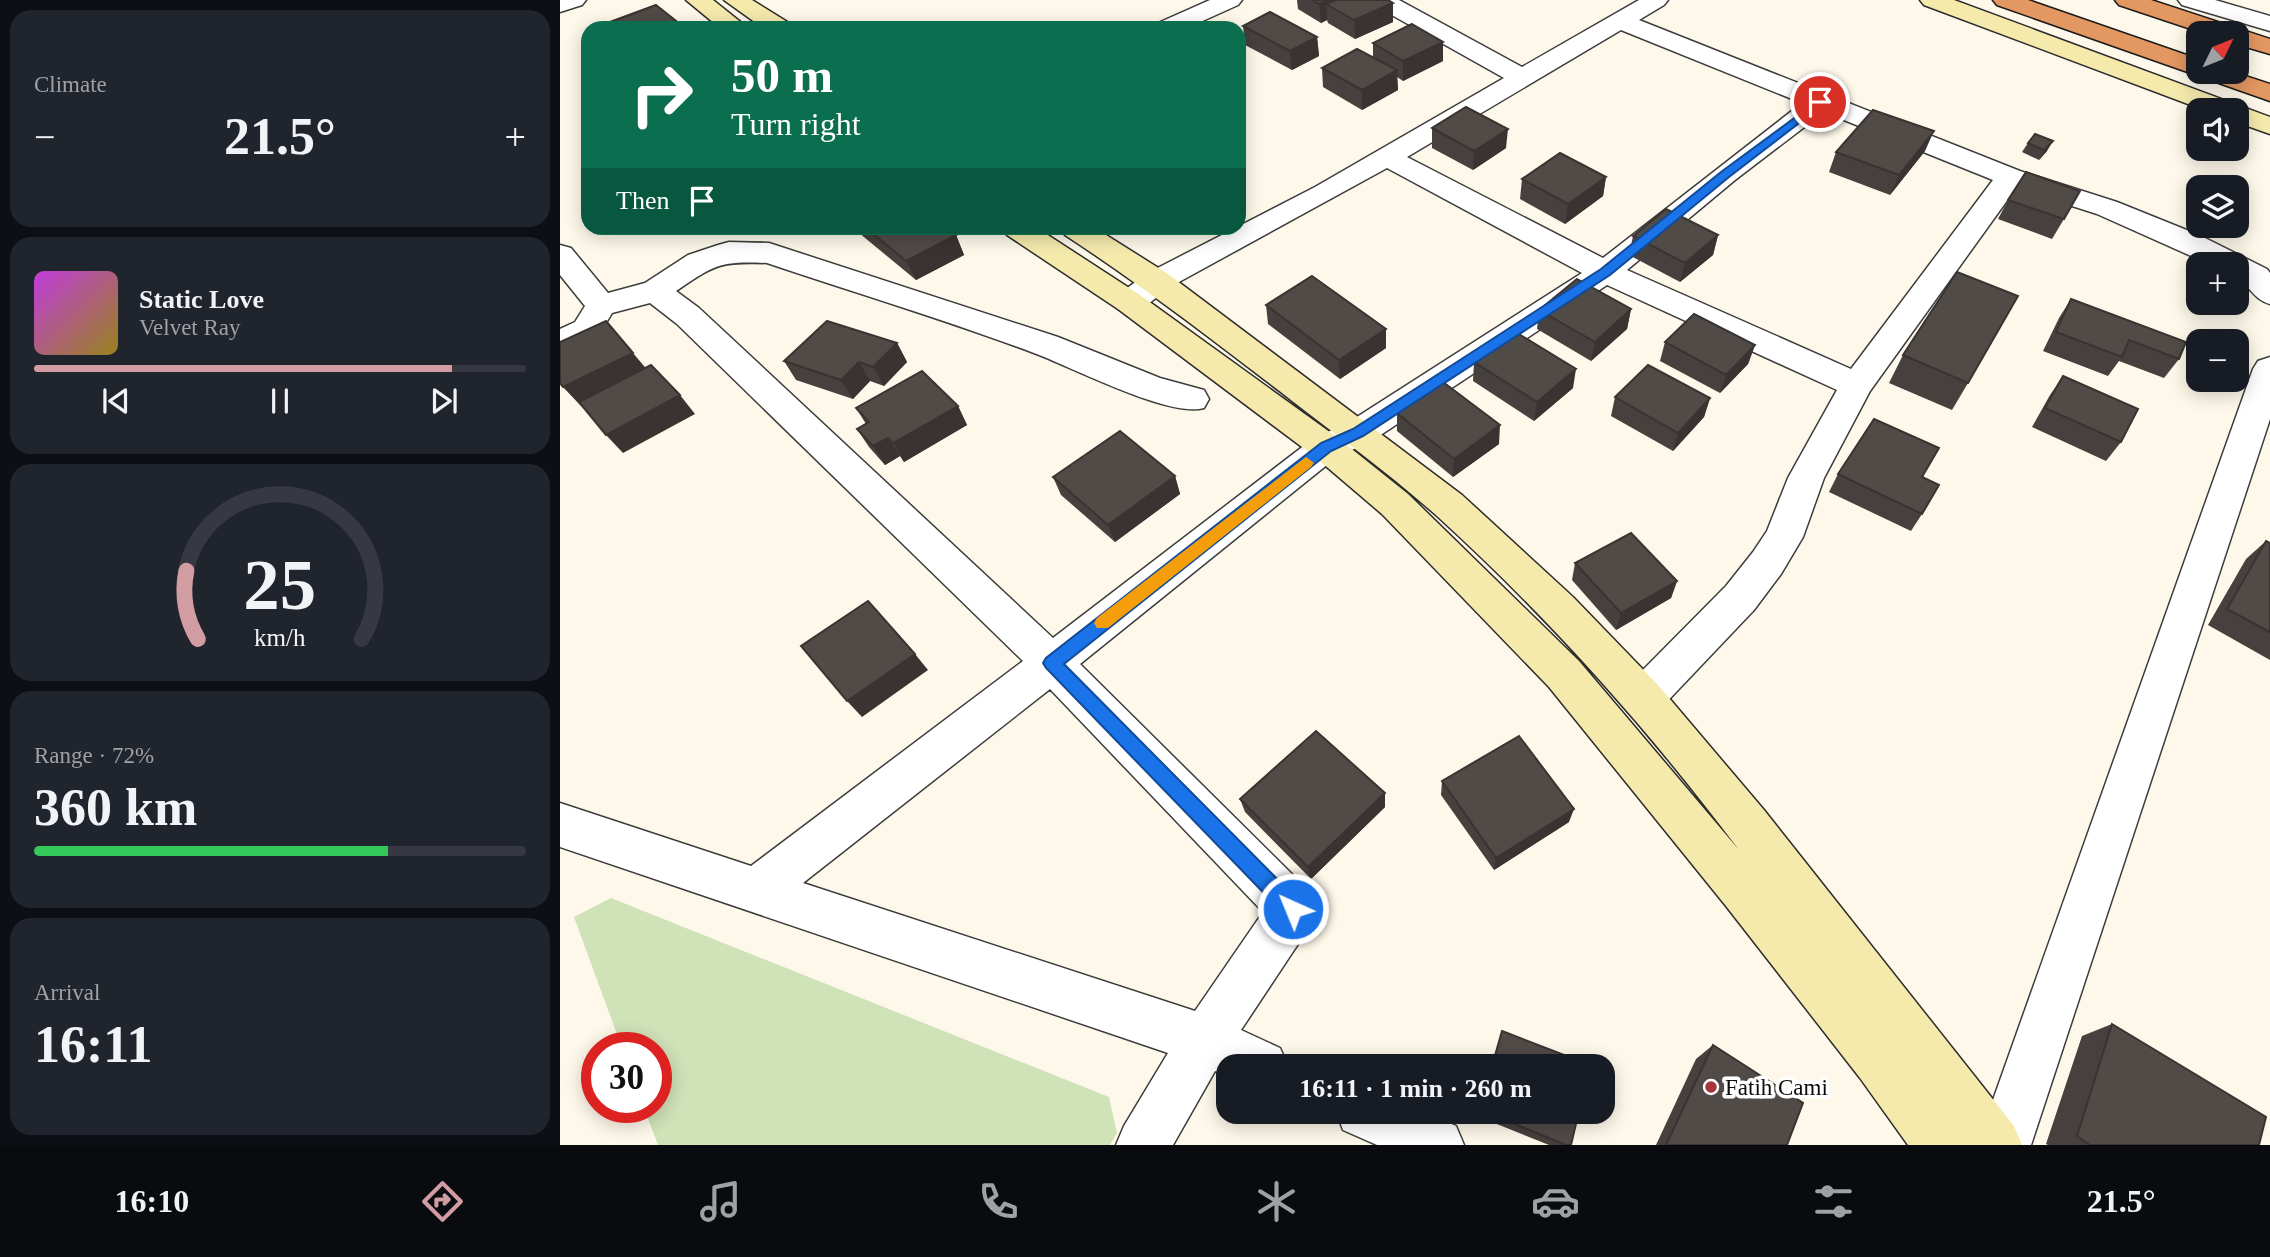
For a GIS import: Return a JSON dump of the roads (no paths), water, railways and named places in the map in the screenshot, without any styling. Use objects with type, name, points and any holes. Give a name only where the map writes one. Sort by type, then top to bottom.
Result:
[{"type":"highway","points":[[2005,0],[2186,64]]},
{"type":"highway","points":[[2127,0],[2226,21]]},
{"type":"highway","points":[[2249,33],[2270,47]]},
{"type":"highway","points":[[2243,84],[2270,93]]},
{"type":"main road","points":[[698,0],[726,21]]},
{"type":"main road","points":[[736,0],[769,21]]},
{"type":"main road","points":[[1932,0],[2196,98]]},
{"type":"main road","points":[[2249,118],[2270,126]]},
{"type":"main road","points":[[1031,235],[1143,292]]},
{"type":"main road","points":[[1082,235],[1143,292],[1342,440],[1449,505],[1559,609],[1643,698],[1748,825],[1995,1145]]},
{"type":"main road","points":[[1342,440],[1395,504],[1564,674],[1743,890],[1878,1060],[1941,1145]]},
{"type":"street","points":[[560,5],[574,0]]},
{"type":"street","points":[[1382,0],[1524,79]]},
{"type":"street","points":[[1143,292],[1387,158],[1656,0]]},
{"type":"street","points":[[2190,0],[2231,21]]},
{"type":"street","points":[[1181,21],[1221,1]]},
{"type":"street","points":[[1619,21],[2010,177],[2107,208],[2208,252]]},
{"type":"street","points":[[2249,23],[2270,24]]},
{"type":"street","points":[[755,891],[1342,440],[1605,272],[1725,174],[1820,102]]},
{"type":"street","points":[[1387,158],[1605,272],[1857,385]]},
{"type":"street","points":[[1643,698],[1740,598],[1767,563],[1784,537],[1806,478],[1857,385],[2010,177]]},
{"type":"street","points":[[560,343],[586,330],[601,305],[655,291],[699,261],[729,252],[769,253],[1010,332],[1150,387],[1192,399]]},
{"type":"street","points":[[560,255],[601,305]]},
{"type":"street","points":[[2249,272],[2256,276],[2270,294]]},
{"type":"street","points":[[655,291],[688,316],[1052,663],[1293,909],[1205,1040],[1143,1145]]},
{"type":"street","points":[[2004,1145],[2270,369]]},
{"type":"street","points":[[560,825],[1205,1040],[1236,1054]]},
{"type":"street","points":[[1391,1124],[1437,1145]]},
{"type":"place","name":"Fatih Cami","points":[[1711,1087]]}]
